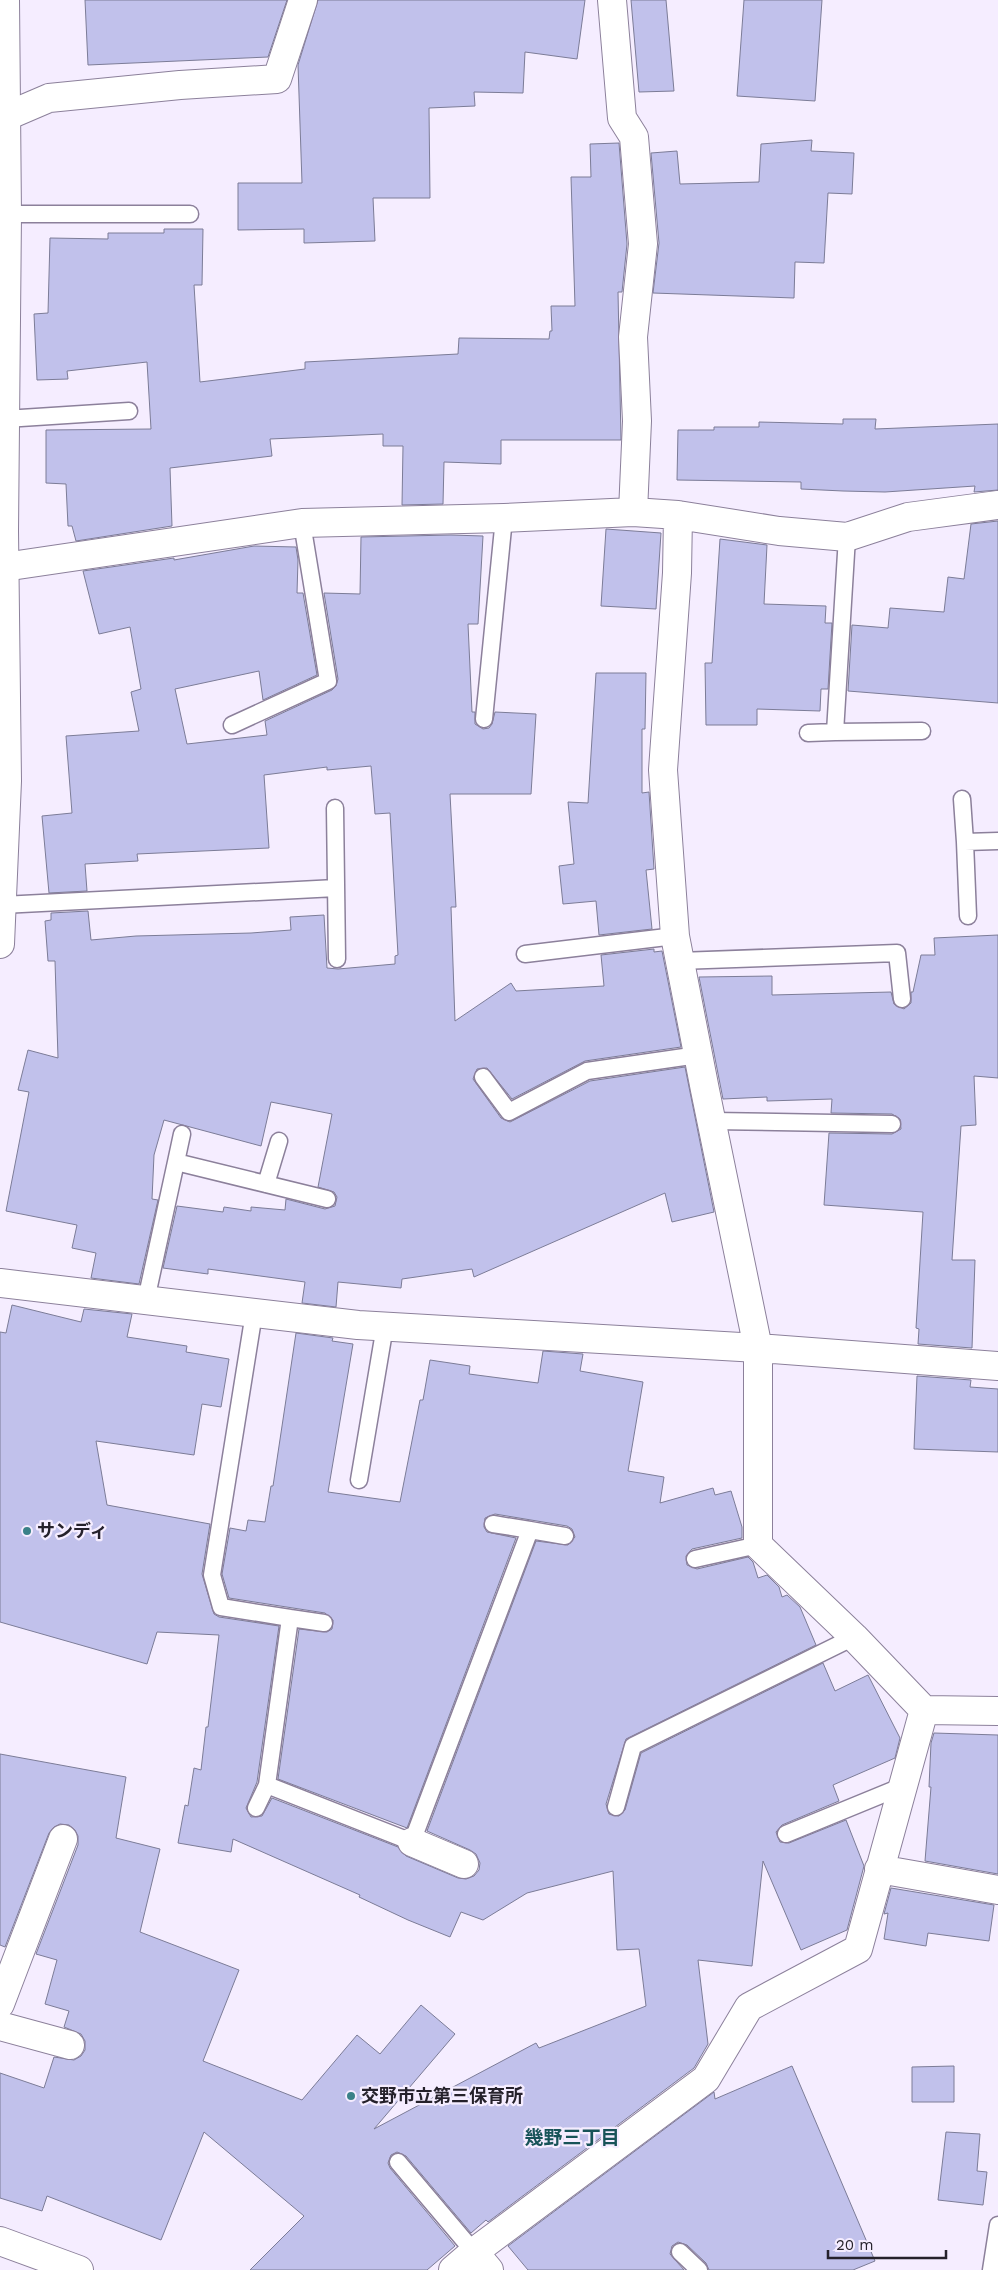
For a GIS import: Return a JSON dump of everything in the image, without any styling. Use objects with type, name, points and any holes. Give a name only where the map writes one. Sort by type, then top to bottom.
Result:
[{"type":"street","points":[[0,944],[7,781],[2,531],[7,214],[6,0]]},
{"type":"street","points":[[7,116],[49,98],[180,85],[277,79],[303,0]]},
{"type":"street","points":[[612,0],[622,118],[634,137],[643,244],[633,337],[636,421],[633,512]]},
{"type":"street","points":[[4,567],[302,523],[504,518],[633,512],[678,515],[779,531],[847,537],[908,517],[998,505]]},
{"type":"street","points":[[678,515],[677,573],[663,770],[677,948],[758,1348],[758,1545],[854,1637],[924,1710],[998,1711]]},
{"type":"street","points":[[0,1283],[385,1326],[758,1348],[998,1366]]},
{"type":"street","points":[[453,2270],[482,2261],[706,2079],[749,2007],[858,1949],[924,1710]]},
{"type":"street","points":[[0,2004],[63,1839]]},
{"type":"street","points":[[412,1842],[464,1864]]},
{"type":"street","points":[[879,1869],[998,1890]]},
{"type":"street","points":[[0,2026],[70,2045]]},
{"type":"street","points":[[0,2241],[79,2270]]},
{"type":"lane","points":[[7,214],[190,214]]},
{"type":"lane","points":[[5,419],[129,411]]},
{"type":"lane","points":[[484,719],[504,518]]},
{"type":"lane","points":[[232,725],[328,681],[302,523]]},
{"type":"lane","points":[[835,732],[847,537]]},
{"type":"lane","points":[[808,733],[922,731]]},
{"type":"lane","points":[[962,799],[966,842],[968,916]]},
{"type":"lane","points":[[335,808],[337,959]]},
{"type":"lane","points":[[966,842],[998,841]]},
{"type":"lane","points":[[2,905],[336,888]]},
{"type":"lane","points":[[525,954],[677,948],[897,953],[902,999]]},
{"type":"lane","points":[[483,1076],[509,1112],[587,1070],[698,1055]]},
{"type":"lane","points":[[712,1121],[892,1124]]},
{"type":"lane","points":[[146,1300],[182,1134]]},
{"type":"lane","points":[[266,1184],[279,1141]]},
{"type":"lane","points":[[176,1162],[328,1199]]},
{"type":"lane","points":[[254,1312],[212,1575],[220,1607],[324,1623]]},
{"type":"lane","points":[[359,1480],[385,1326]]},
{"type":"lane","points":[[493,1524],[564,1536]]},
{"type":"lane","points":[[267,1784],[412,1842],[530,1530]]},
{"type":"lane","points":[[695,1559],[758,1545]]},
{"type":"lane","points":[[256,1808],[267,1784],[290,1618]]},
{"type":"lane","points":[[616,1807],[633,1746],[854,1637]]},
{"type":"lane","points":[[786,1834],[903,1786]]},
{"type":"lane","points":[[398,2162],[482,2261]]},
{"type":"lane","points":[[991,2270],[998,2225]]},
{"type":"lane","points":[[680,2252],[699,2270]]},
{"type":"building","points":[[85,0],[287,0],[268,57],[88,65]]},
{"type":"building","points":[[318,0],[585,0],[577,59],[525,52],[523,93],[474,92],[475,106],[429,108],[430,198],[373,198],[375,241],[304,243],[304,229],[238,230],[238,183],[302,183],[298,65]]},
{"type":"building","points":[[631,0],[666,0],[674,91],[639,92]]},
{"type":"building","points":[[744,0],[822,0],[815,101],[737,96]]},
{"type":"building","points":[[812,140],[811,151],[854,153],[852,194],[828,193],[824,263],[795,262],[794,298],[653,293],[659,243],[651,153],[677,151],[680,184],[759,182],[761,144]]},
{"type":"building","points":[[619,143],[627,244],[622,292],[618,292],[621,440],[501,440],[501,464],[444,462],[443,504],[402,505],[403,446],[383,446],[383,434],[270,439],[272,456],[170,468],[172,526],[76,541],[72,526],[68,526],[66,484],[46,483],[46,430],[151,429],[147,362],[67,371],[68,379],[37,380],[34,314],[48,313],[50,238],[108,239],[108,233],[164,233],[164,229],[203,229],[202,285],[194,285],[200,382],[305,369],[305,362],[458,354],[459,338],[549,339],[550,331],[552,331],[551,306],[575,306],[571,177],[591,177],[590,144]]},
{"type":"building","points":[[843,419],[876,419],[875,429],[998,424],[998,490],[974,492],[975,486],[885,492],[843,491],[801,489],[801,482],[677,480],[678,430],[714,430],[714,427],[759,427],[759,422],[843,424]]},
{"type":"building","points":[[998,521],[998,703],[848,691],[852,625],[888,628],[890,608],[944,612],[948,577],[964,579],[971,524]]},
{"type":"building","points":[[606,529],[661,533],[656,609],[601,606]]},
{"type":"building","points":[[483,536],[478,624],[468,624],[472,712],[475,712],[475,724],[483,729],[489,728],[495,712],[536,714],[531,794],[450,794],[456,907],[451,907],[455,1021],[511,983],[516,991],[604,986],[601,955],[654,949],[654,952],[662,951],[681,1047],[585,1061],[512,1099],[487,1068],[477,1069],[473,1079],[501,1118],[510,1122],[590,1081],[685,1067],[714,1212],[672,1222],[665,1193],[474,1277],[472,1269],[402,1279],[401,1288],[338,1282],[336,1307],[302,1303],[305,1282],[208,1269],[208,1274],[163,1268],[177,1206],[223,1212],[224,1207],[251,1211],[251,1207],[285,1210],[286,1199],[325,1209],[335,1206],[337,1197],[334,1192],[318,1187],[332,1114],[271,1102],[261,1146],[164,1120],[154,1155],[152,1199],[158,1200],[139,1284],[91,1278],[96,1253],[72,1248],[77,1225],[6,1211],[29,1092],[18,1090],[28,1050],[58,1058],[55,961],[48,961],[45,921],[51,920],[51,913],[88,911],[91,940],[136,936],[291,930],[290,917],[324,915],[327,968],[338,969],[395,964],[395,956],[398,955],[390,813],[375,814],[371,766],[327,770],[327,767],[264,775],[269,848],[137,854],[138,861],[85,864],[87,891],[49,893],[42,816],[72,813],[66,736],[139,731],[131,692],[141,689],[130,627],[99,634],[83,571],[174,558],[174,560],[254,546],[296,547],[298,560],[297,593],[303,593],[317,675],[263,700],[259,671],[175,689],[187,744],[267,735],[265,721],[332,690],[336,686],[338,679],[324,593],[360,594],[361,537]]},
{"type":"building","points":[[720,539],[767,545],[764,604],[826,606],[825,623],[832,623],[828,689],[821,689],[820,711],[757,709],[757,725],[706,725],[705,663],[712,663]]},
{"type":"building","points":[[596,673],[646,673],[645,729],[642,729],[642,793],[649,792],[654,869],[646,870],[652,929],[599,935],[596,901],[563,904],[559,866],[574,864],[568,802],[588,803]]},
{"type":"building","points":[[998,935],[998,1078],[974,1076],[976,1125],[961,1126],[952,1260],[975,1260],[972,1348],[918,1344],[919,1329],[916,1328],[923,1212],[824,1205],[829,1133],[892,1134],[901,1129],[900,1119],[892,1114],[831,1113],[832,1099],[767,1101],[767,1097],[723,1099],[699,977],[772,976],[772,995],[891,992],[894,1004],[904,1009],[911,1003],[911,992],[913,992],[921,955],[935,955],[934,938]]},
{"type":"building","points":[[12,1305],[81,1322],[84,1309],[132,1314],[127,1337],[187,1346],[186,1352],[229,1359],[221,1407],[202,1404],[194,1455],[96,1441],[107,1505],[210,1524],[202,1574],[214,1614],[219,1617],[279,1626],[257,1782],[246,1808],[251,1817],[262,1816],[272,1798],[398,1847],[406,1856],[458,1878],[466,1879],[474,1876],[479,1870],[480,1863],[476,1854],[427,1831],[536,1541],[568,1545],[575,1537],[572,1529],[567,1526],[495,1514],[485,1518],[484,1527],[487,1532],[516,1538],[407,1828],[278,1779],[299,1629],[327,1632],[332,1629],[333,1620],[325,1613],[229,1598],[222,1574],[230,1528],[246,1531],[248,1520],[265,1522],[271,1486],[273,1486],[296,1333],[333,1338],[332,1341],[353,1344],[328,1492],[400,1502],[420,1400],[423,1400],[430,1360],[470,1366],[469,1374],[538,1383],[543,1351],[583,1354],[580,1371],[643,1382],[628,1471],[664,1477],[660,1503],[713,1488],[715,1495],[731,1491],[742,1527],[742,1538],[692,1549],[686,1556],[687,1565],[697,1569],[748,1557],[753,1562],[758,1578],[767,1575],[779,1587],[782,1597],[787,1595],[800,1607],[816,1645],[626,1739],[606,1804],[609,1814],[619,1816],[625,1810],[641,1753],[823,1663],[835,1691],[868,1675],[900,1738],[895,1758],[833,1785],[839,1801],[782,1825],[776,1832],[780,1842],[789,1843],[846,1820],[864,1866],[847,1930],[801,1950],[763,1861],[752,1966],[698,1960],[708,2044],[694,2068],[488,2222],[486,2220],[471,2233],[406,2156],[397,2152],[391,2155],[388,2163],[390,2168],[455,2246],[427,2270],[250,2270],[304,2216],[204,2132],[161,2240],[47,2196],[42,2211],[0,2198],[0,2073],[44,2088],[54,2057],[74,2060],[81,2056],[85,2050],[85,2041],[81,2034],[64,2027],[69,2011],[45,2004],[57,1960],[36,1954],[78,1845],[78,1836],[69,1825],[60,1824],[49,1833],[5,1947],[0,1945],[0,1754],[126,1777],[116,1838],[160,1849],[140,1932],[239,1970],[203,2061],[302,2100],[357,2035],[380,2054],[421,2005],[455,2034],[374,2129],[536,2043],[539,2048],[646,2006],[639,1949],[617,1950],[613,1871],[527,1893],[483,1920],[461,1912],[450,1937],[408,1920],[359,1897],[360,1895],[233,1839],[231,1852],[178,1843],[185,1805],[188,1806],[194,1768],[201,1770],[219,1635],[157,1632],[147,1664],[0,1622],[0,1332],[6,1333]]},
{"type":"building","points":[[917,1376],[971,1380],[970,1387],[998,1389],[998,1452],[914,1449]]},
{"type":"building","points":[[934,1733],[998,1735],[998,1874],[925,1861],[931,1787],[929,1787],[931,1743]]},
{"type":"building","points":[[891,1888],[994,1905],[989,1941],[928,1933],[926,1946],[884,1939],[888,1913],[884,1914]]},
{"type":"building","points":[[792,2066],[875,2261],[853,2270],[709,2270],[706,2263],[687,2245],[678,2242],[672,2246],[670,2254],[684,2270],[528,2270],[508,2246],[714,2092],[715,2099]]},
{"type":"building","points":[[954,2066],[954,2102],[912,2102],[912,2067]]},
{"type":"building","points":[[946,2132],[980,2134],[977,2171],[987,2172],[983,2205],[938,2200]]},
{"type":"place","name":"サンディ","points":[[27,1531]]},
{"type":"place","name":"交野市立第三保育所","points":[[351,2096]]},
{"type":"district","name":"幾野三丁目","points":[[572,2137]]}]
